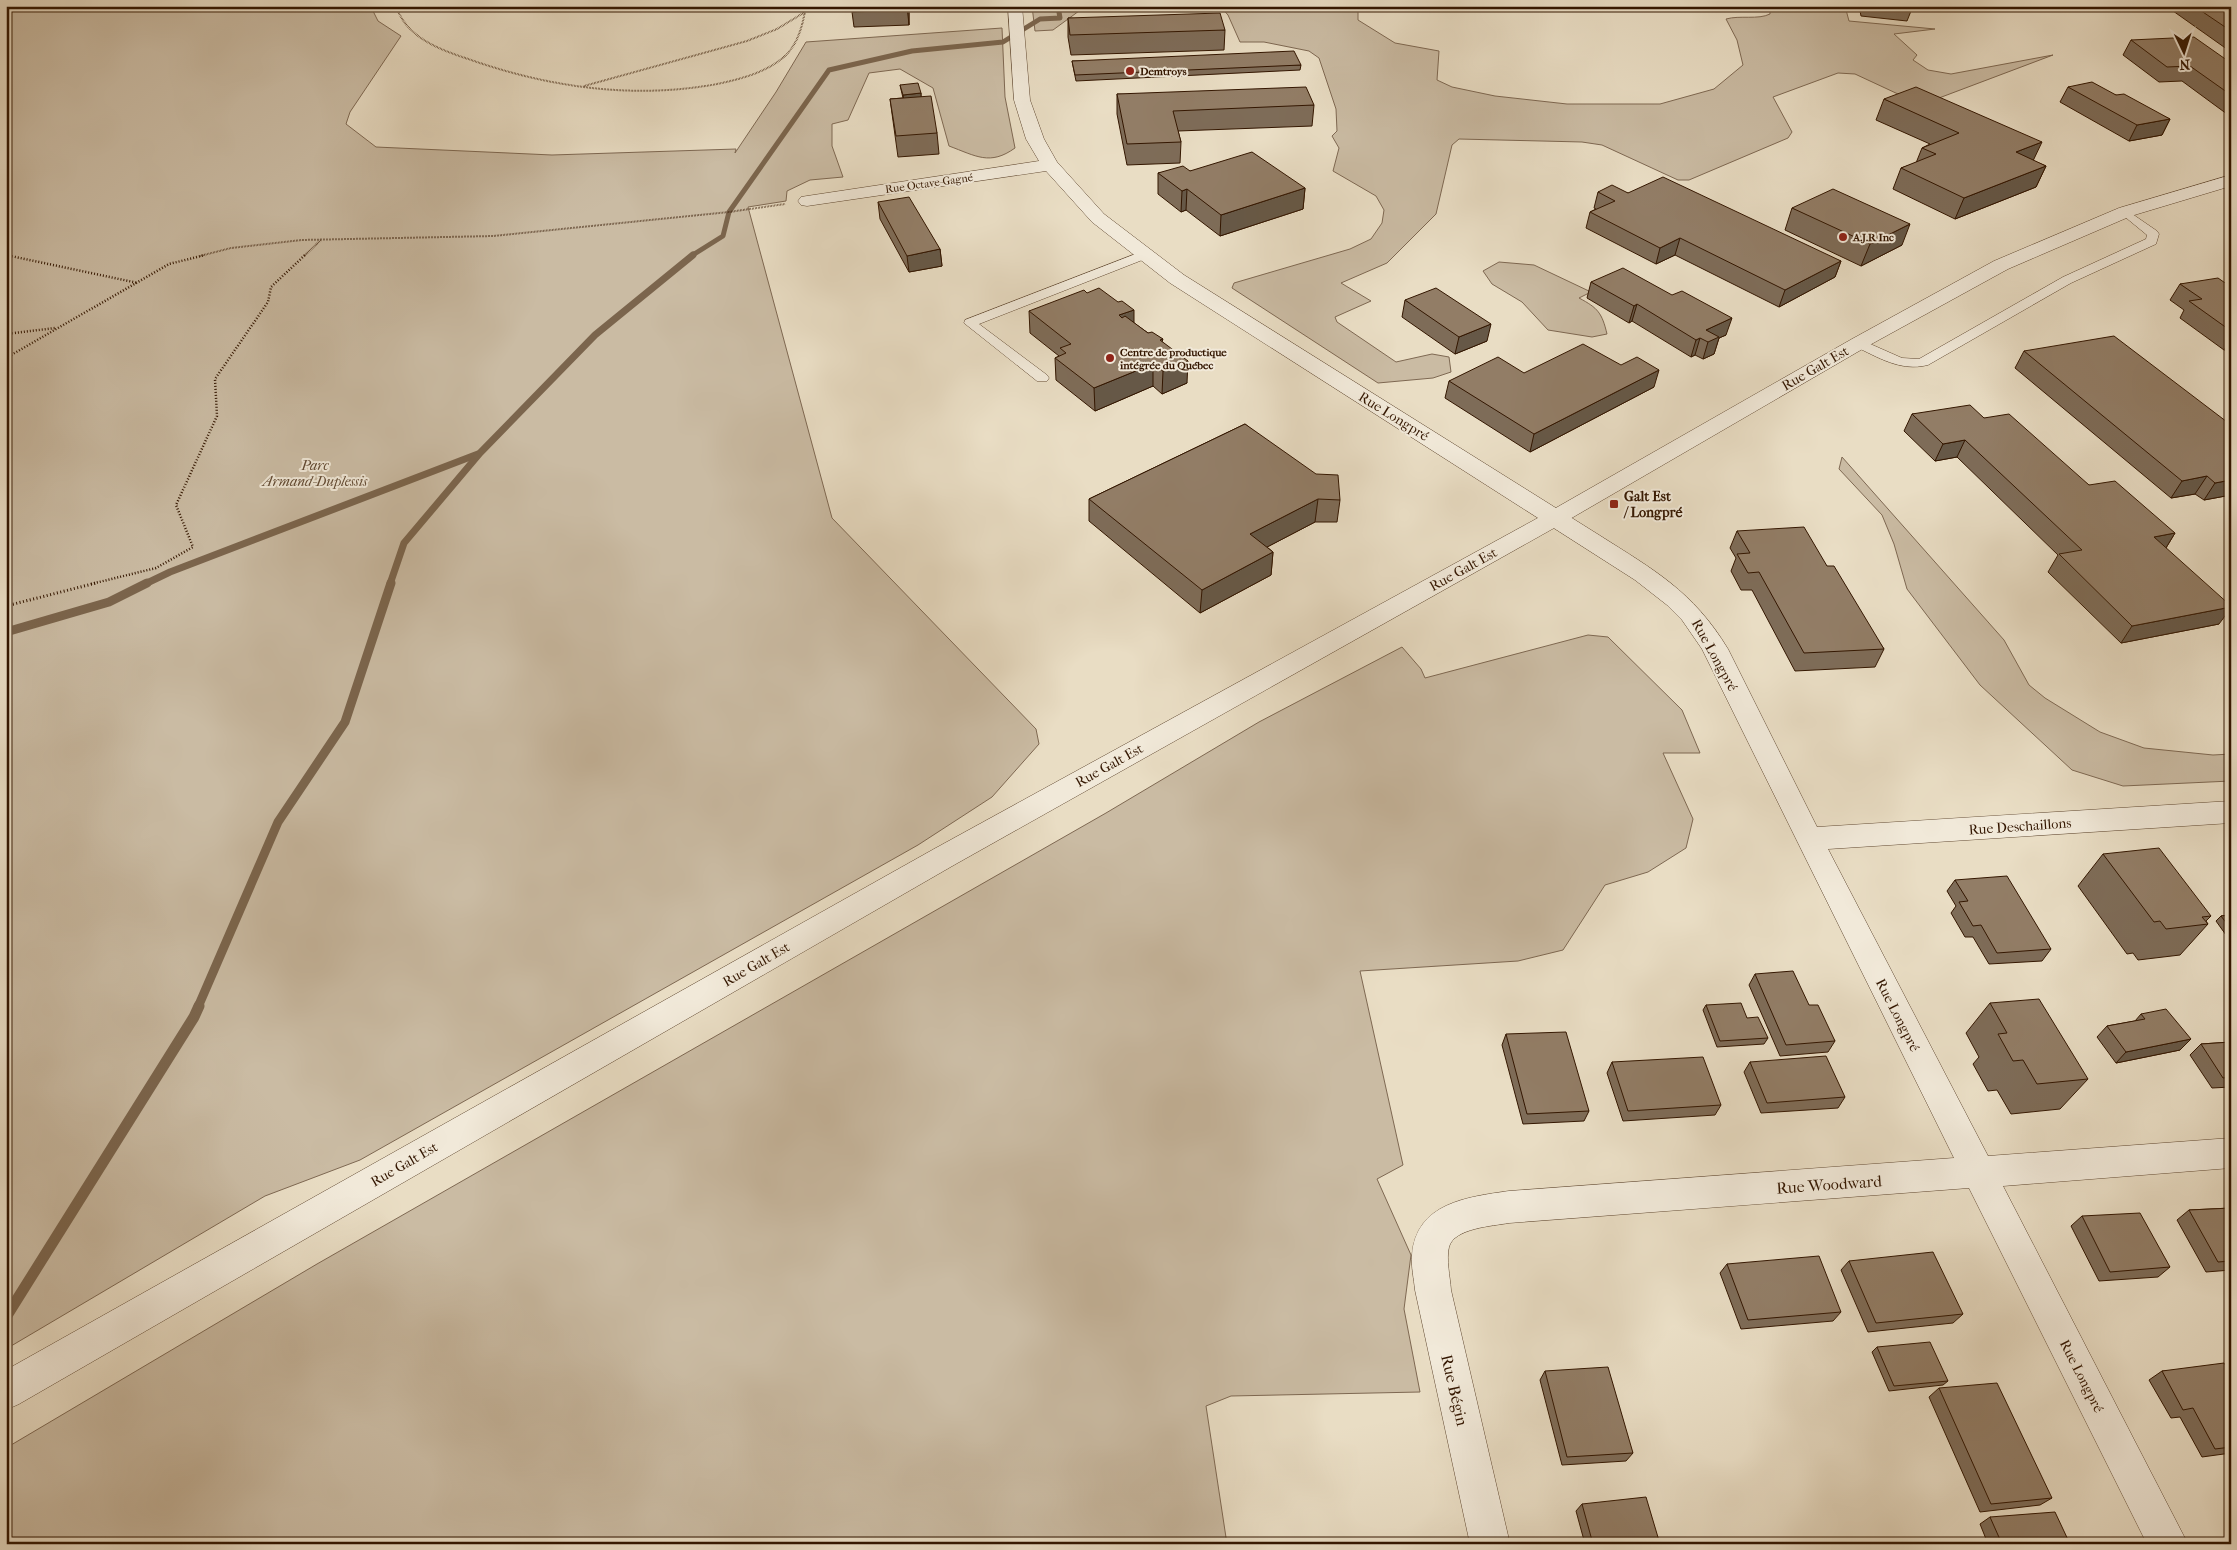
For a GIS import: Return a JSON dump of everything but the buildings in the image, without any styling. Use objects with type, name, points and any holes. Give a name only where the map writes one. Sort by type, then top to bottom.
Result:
[{"type":"street","name":"Rue Longpré","points":[[1015,6],[1022,100],[1035,139],[1050,165],[1098,218],[1178,278],[1654,581],[1693,615],[1712,643],[1978,1173],[2168,1544]]},
{"type":"street","name":"Rue Octave-Gagné","points":[[807,201],[1050,165]]},
{"type":"street","name":"Rue Galt Est","points":[[6,1390],[944,857],[1555,518],[1859,343],[2001,265],[2060,238],[2125,212],[2231,180]]},
{"type":"street","name":"Rue Deschaillons","points":[[1809,839],[2231,812]]},
{"type":"street","name":"Rue Woodward","points":[[1434,1235],[1449,1220],[1472,1213],[1508,1208],[2231,1153]]},
{"type":"street","name":"Rue Bégin","points":[[1434,1235],[1430,1253],[1433,1290],[1490,1544]]},
{"type":"lane","points":[[1859,343],[1902,363],[1915,364],[1923,362],[2067,280],[2152,241],[2153,234],[2125,212]]},
{"type":"lane","points":[[1042,378],[970,323],[1146,254]]},
{"type":"path","points":[[396,6],[401,20],[414,34],[438,48],[484,65],[534,79],[581,87],[641,91],[685,89],[715,85],[749,76],[769,67],[791,49],[806,6]]},
{"type":"path","points":[[581,87],[725,49],[766,35],[788,24],[805,12]]},
{"type":"path","points":[[6,358],[169,264],[231,248],[321,240],[492,236],[730,212],[807,201]]},
{"type":"path","points":[[6,606],[156,568],[193,547],[176,505],[217,416],[215,379],[268,302],[271,286],[321,240]]},
{"type":"path","points":[[6,255],[138,282]]},
{"type":"path","points":[[6,334],[58,328]]},
{"type":"green space","name":"Parc Armand-Duplessis","points":[[6,6],[374,6],[373,11],[378,21],[401,36],[350,112],[346,124],[376,147],[552,155],[736,149],[735,153],[776,92],[806,42],[1002,28],[1005,97],[1015,148],[998,157],[983,158],[949,146],[933,88],[900,69],[869,73],[848,120],[832,124],[832,146],[843,177],[810,180],[787,191],[786,201],[748,207],[832,518],[1036,729],[1039,744],[992,797],[918,845],[360,1160],[265,1196],[6,1349]]},
{"type":"green space","points":[[1032,6],[1079,6],[1079,11],[1053,30],[1035,31]]},
{"type":"green space","points":[[1220,6],[1360,6],[1358,9],[1358,20],[1395,43],[1439,51],[1437,80],[1452,87],[1495,96],[1567,104],[1660,104],[1714,89],[1743,65],[1737,40],[1726,19],[1765,16],[1770,14],[1770,6],[1845,6],[1849,21],[1935,29],[1894,34],[1917,55],[1913,60],[1928,70],[1951,74],[2053,55],[1931,101],[1913,101],[1855,74],[1838,73],[1773,97],[1792,132],[1788,138],[1689,180],[1678,180],[1602,145],[1582,142],[1459,139],[1452,145],[1436,214],[1387,263],[1341,283],[1371,301],[1335,317],[1337,322],[1396,362],[1432,354],[1449,357],[1451,372],[1433,378],[1378,383],[1232,288],[1234,283],[1350,249],[1371,239],[1382,223],[1384,210],[1376,196],[1333,171],[1339,148],[1332,136],[1337,131],[1336,109],[1319,58],[1309,51],[1264,42],[1240,42],[1228,15]]},
{"type":"green space","points":[[1499,262],[1534,265],[1591,292],[1579,298],[1595,308],[1601,316],[1607,334],[1592,337],[1548,330],[1522,302],[1492,284],[1483,271]]},
{"type":"green space","points":[[1842,457],[2004,640],[2029,685],[2045,698],[2100,732],[2144,748],[2213,755],[2231,754],[2231,781],[2123,786],[2072,770],[1980,685],[1907,589],[1894,544],[1882,515],[1839,469]]},
{"type":"green space","points":[[1588,635],[1608,637],[1682,710],[1700,753],[1663,753],[1693,819],[1686,848],[1648,872],[1605,885],[1563,950],[1518,961],[1360,971],[1403,1165],[1377,1179],[1411,1255],[1404,1309],[1420,1392],[1231,1396],[1206,1406],[1227,1544],[6,1544],[6,1448],[317,1264],[1106,813],[1259,722],[1402,647],[1421,669],[1425,678]]},
{"type":"waterway","points":[[691,256],[723,236],[729,212],[829,70],[912,51],[1003,42],[1040,19],[1060,18],[1058,6]]},
{"type":"waterway","points":[[390,584],[404,543],[480,453],[595,335],[693,255]]},
{"type":"waterway","points":[[145,584],[170,572],[478,454]]},
{"type":"waterway","points":[[198,1007],[278,822],[345,722],[391,583]]},
{"type":"waterway","points":[[6,632],[109,602],[145,584]]},
{"type":"waterway","points":[[6,1317],[194,1017],[199,1006]]},
{"type":"place","name":"Demtroys","points":[[1130,71]]},
{"type":"place","name":"A.J.R Inc","points":[[1843,237]]},
{"type":"place","name":"Centre de productique intégrée du Québec","points":[[1110,358]]},
{"type":"place","name":"Galt Est / Longpré","points":[[1614,504]]}]
